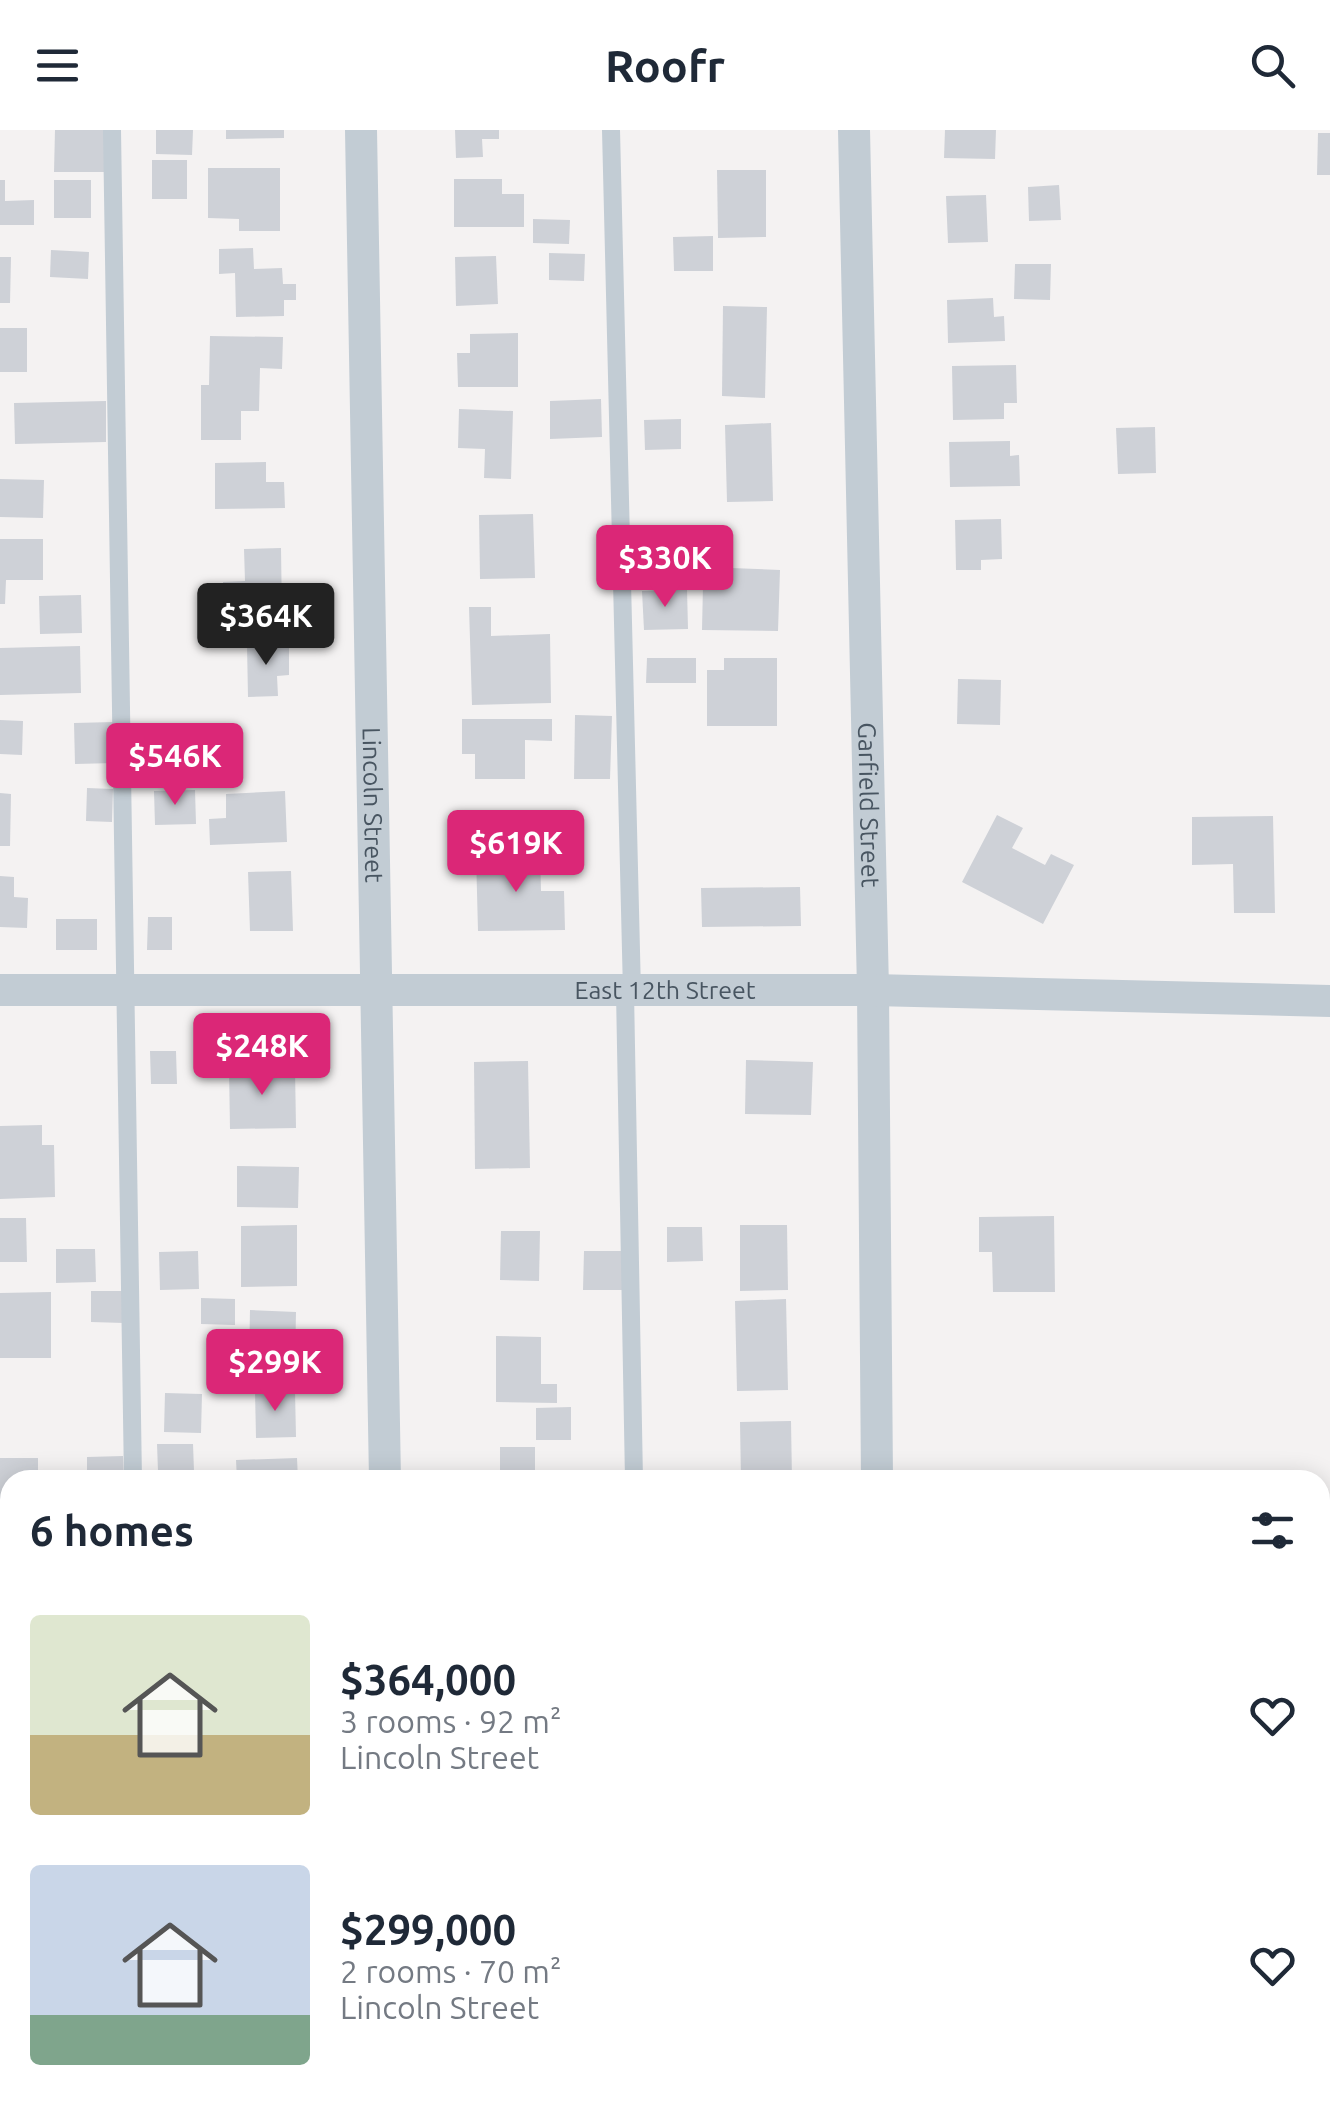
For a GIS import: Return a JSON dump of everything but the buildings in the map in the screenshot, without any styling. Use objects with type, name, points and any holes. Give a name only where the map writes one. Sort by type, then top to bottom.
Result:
[{"type":"street","name":"Lincoln Street","points":[[361,130],[385,1470]]},
{"type":"street","name":"Garfield Street","points":[[854,130],[873,990],[877,1470]]},
{"type":"street","name":"East 12th Street","points":[[0,990],[873,990],[1330,1001]]},
{"type":"lane","points":[[112,130],[122,991],[133,1470]]},
{"type":"lane","points":[[611,130],[634,1470]]}]
